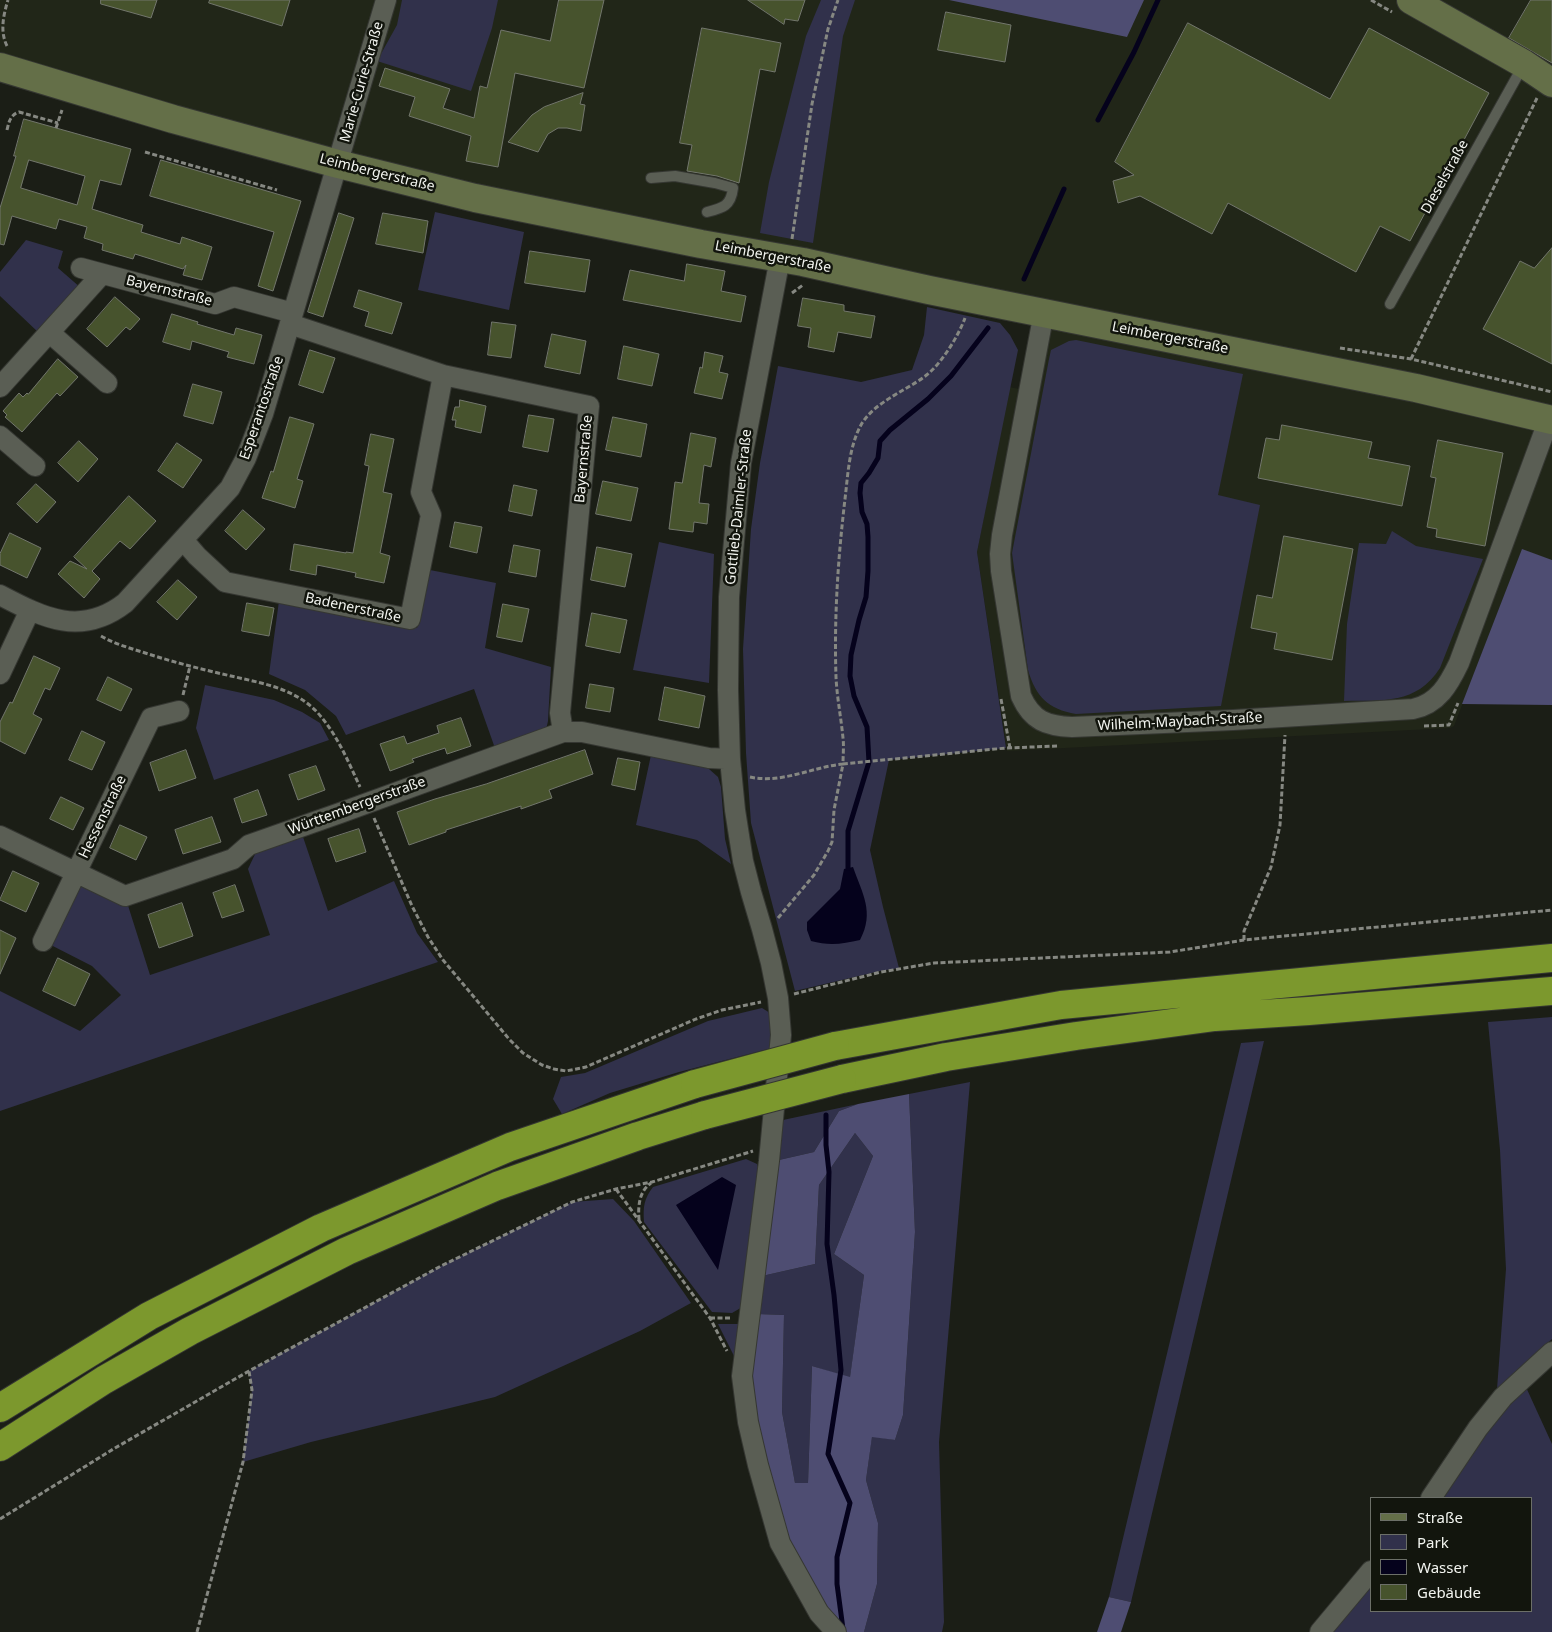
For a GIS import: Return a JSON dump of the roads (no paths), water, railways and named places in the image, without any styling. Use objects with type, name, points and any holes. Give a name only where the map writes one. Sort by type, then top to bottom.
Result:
[{"type":"highway","points":[[0,1408],[149,1316],[321,1228],[510,1147],[695,1084],[835,1046],[1061,1005],[1552,958]]},
{"type":"highway","points":[[0,1446],[104,1380],[190,1332],[347,1252],[498,1186],[638,1136],[705,1115],[842,1079],[955,1055],[1076,1036],[1215,1017],[1328,1010],[1552,991]]},
{"type":"street","name":"Marie-Curie-Straße","points":[[338,164],[386,0]]},
{"type":"street","points":[[1411,0],[1540,74]]},
{"type":"street","name":"Leimbergerstraße","points":[[4,57],[149,112],[338,164],[474,198],[692,242],[786,250],[929,290],[1416,388],[1551,419]]},
{"type":"street","name":"Esperantostraße","points":[[0,595],[30,610],[57,620],[90,620],[109,613],[126,603],[230,488],[246,458],[263,414],[338,164]]},
{"type":"street","name":"Gottlieb-Daimler-Straße","points":[[786,250],[741,463],[729,597],[728,690],[730,759],[743,861],[762,928],[784,992],[770,1149],[742,1376],[748,1422],[758,1466],[780,1543],[819,1613],[836,1632]]},
{"type":"street","name":"Bayernstraße","points":[[81,268],[215,304],[234,297],[443,374],[590,406],[560,713],[563,732]]},
{"type":"street","points":[[0,387],[102,274]]},
{"type":"street","name":"Wilhelm-Maybach-Straße","points":[[1044,312],[1000,554],[1021,696],[1034,716],[1052,726],[1072,727],[1232,720],[1413,709],[1431,703],[1442,693],[1459,663],[1551,419]]},
{"type":"street","points":[[50,332],[107,383]]},
{"type":"street","name":"Badenerstraße","points":[[184,541],[225,582],[410,620],[431,515],[420,492],[443,374]]},
{"type":"street","points":[[0,436],[35,466]]},
{"type":"street","points":[[0,674],[30,610]]},
{"type":"street","name":"Hessenstraße","points":[[43,942],[151,718],[179,711]]},
{"type":"street","name":"Württembergerstraße","points":[[0,836],[125,896],[233,859],[249,845],[563,732],[582,732],[709,758],[730,759]]},
{"type":"street","points":[[1431,1497],[1478,1428],[1503,1398],[1552,1352]]},
{"type":"street","points":[[1320,1632],[1370,1572]]},
{"type":"lane","name":"Dieselstraße","points":[[1390,304],[1540,74]]},
{"type":"lane","points":[[652,178],[675,176],[733,188],[732,198],[729,202],[722,208],[707,212]]},
{"type":"water","points":[[853,867],[867,911],[864,930],[860,940],[836,944],[811,941],[807,930],[807,922],[840,889],[844,869]]},
{"type":"water","points":[[722,1177],[736,1185],[718,1270],[676,1205]]},
{"type":"waterway","points":[[1098,120],[1134,52],[1158,0]]},
{"type":"waterway","points":[[1024,279],[1064,189]]},
{"type":"waterway","points":[[848,868],[848,831],[869,762],[867,727],[854,696],[850,676],[851,655],[866,597],[868,571],[867,524],[862,512],[861,483],[878,458],[880,441],[951,376],[988,328]]},
{"type":"waterway","points":[[826,1115],[826,1145],[829,1172],[827,1244],[841,1370],[828,1454],[850,1503],[837,1557],[837,1584],[843,1629]]}]
